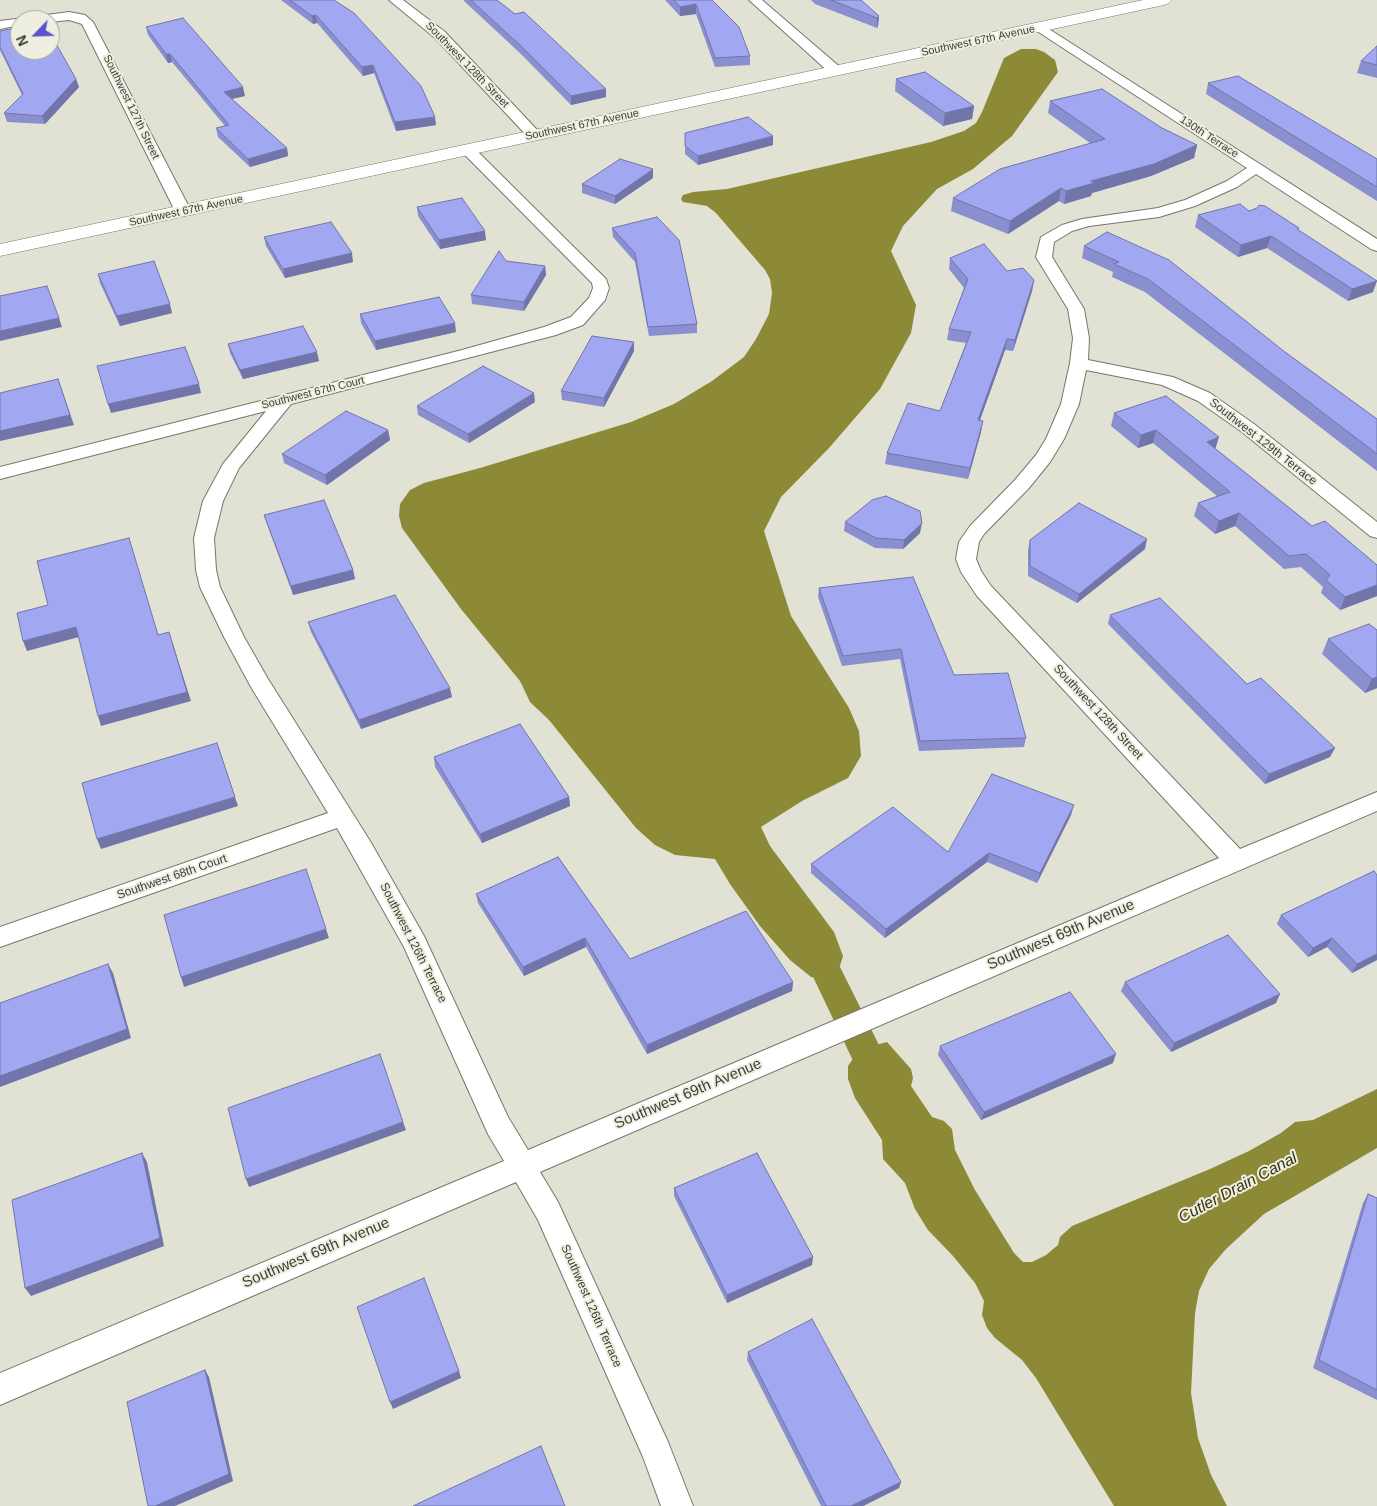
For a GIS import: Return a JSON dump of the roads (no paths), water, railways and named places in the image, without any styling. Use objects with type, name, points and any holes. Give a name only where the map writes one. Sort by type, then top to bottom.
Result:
[{"type":"main road","name":"Southwest 67th Avenue","points":[[0,250],[1041,28],[1156,1]]},
{"type":"street","name":"Southwest 128th Street","points":[[395,0],[440,35],[534,136]]},
{"type":"street","points":[[755,0],[836,71]]},
{"type":"street","name":"Southwest 127th Street","points":[[60,17],[69,16],[85,20],[92,29],[183,211]]},
{"type":"street","name":"130th Terrace","points":[[1041,28],[1377,246]]},
{"type":"street","name":"Southwest 67th Court","points":[[0,472],[468,354],[576,321],[593,306],[600,294],[600,282],[468,150]]},
{"type":"street","points":[[1079,363],[1081,338],[1076,309],[1044,256],[1047,240],[1067,228],[1087,222],[1159,212],[1190,203],[1232,184],[1256,168]]},
{"type":"street","name":"Southwest 128th Street","points":[[1079,363],[1070,404],[1055,439],[1043,458],[1022,484],[977,530],[969,542],[966,559],[971,572],[984,591],[1236,861]]},
{"type":"street","name":"Southwest 129th Terrace","points":[[1079,363],[1167,381],[1204,397],[1241,422],[1377,532]]},
{"type":"street","name":"Southwest 126th Terrace","points":[[285,400],[244,448],[219,489],[209,514],[204,538],[206,570],[218,606],[234,637],[391,896],[416,943],[498,1126],[548,1211],[657,1453],[677,1506]]},
{"type":"street","name":"Southwest 69th Avenue","points":[[0,1389],[522,1164],[1377,801]]},
{"type":"street","name":"Southwest 68th Court","points":[[0,937],[343,817]]},
{"type":"water","points":[[1021,49],[1036,49],[1044,52],[1055,60],[1058,72],[1012,136],[973,169],[937,189],[903,226],[891,251],[916,305],[911,333],[880,389],[829,448],[781,497],[764,531],[791,616],[849,708],[859,731],[861,756],[848,778],[802,801],[761,827],[770,846],[834,932],[843,956],[839,969],[825,979],[811,977],[790,960],[760,926],[715,859],[675,855],[655,845],[636,828],[549,720],[530,702],[520,681],[461,609],[402,528],[399,516],[400,504],[410,490],[424,483],[631,422],[674,404],[712,381],[744,357],[756,339],[769,314],[772,293],[770,279],[765,270],[716,213],[707,206],[683,202],[681,199],[683,195],[693,192],[727,189],[931,142],[964,131],[976,123],[1004,58]]},
{"type":"water","name":"Cutler Drain Canal","points":[[887,1042],[911,1069],[913,1078],[911,1086],[932,1117],[944,1121],[952,1129],[955,1150],[975,1190],[1014,1253],[1023,1262],[1032,1262],[1046,1255],[1058,1245],[1060,1237],[1072,1226],[1210,1169],[1249,1151],[1281,1133],[1295,1122],[1313,1120],[1377,1089],[1377,1148],[1264,1214],[1226,1249],[1209,1269],[1199,1291],[1195,1313],[1191,1393],[1198,1438],[1211,1475],[1227,1506],[1114,1506],[1036,1378],[1022,1360],[995,1338],[987,1328],[982,1315],[984,1301],[975,1283],[928,1230],[915,1209],[905,1183],[883,1159],[882,1140],[855,1098],[848,1079],[848,1066],[856,1054],[868,1047]]},
{"type":"waterway","points":[[810,943],[817,952],[869,1059],[884,1082]]}]
